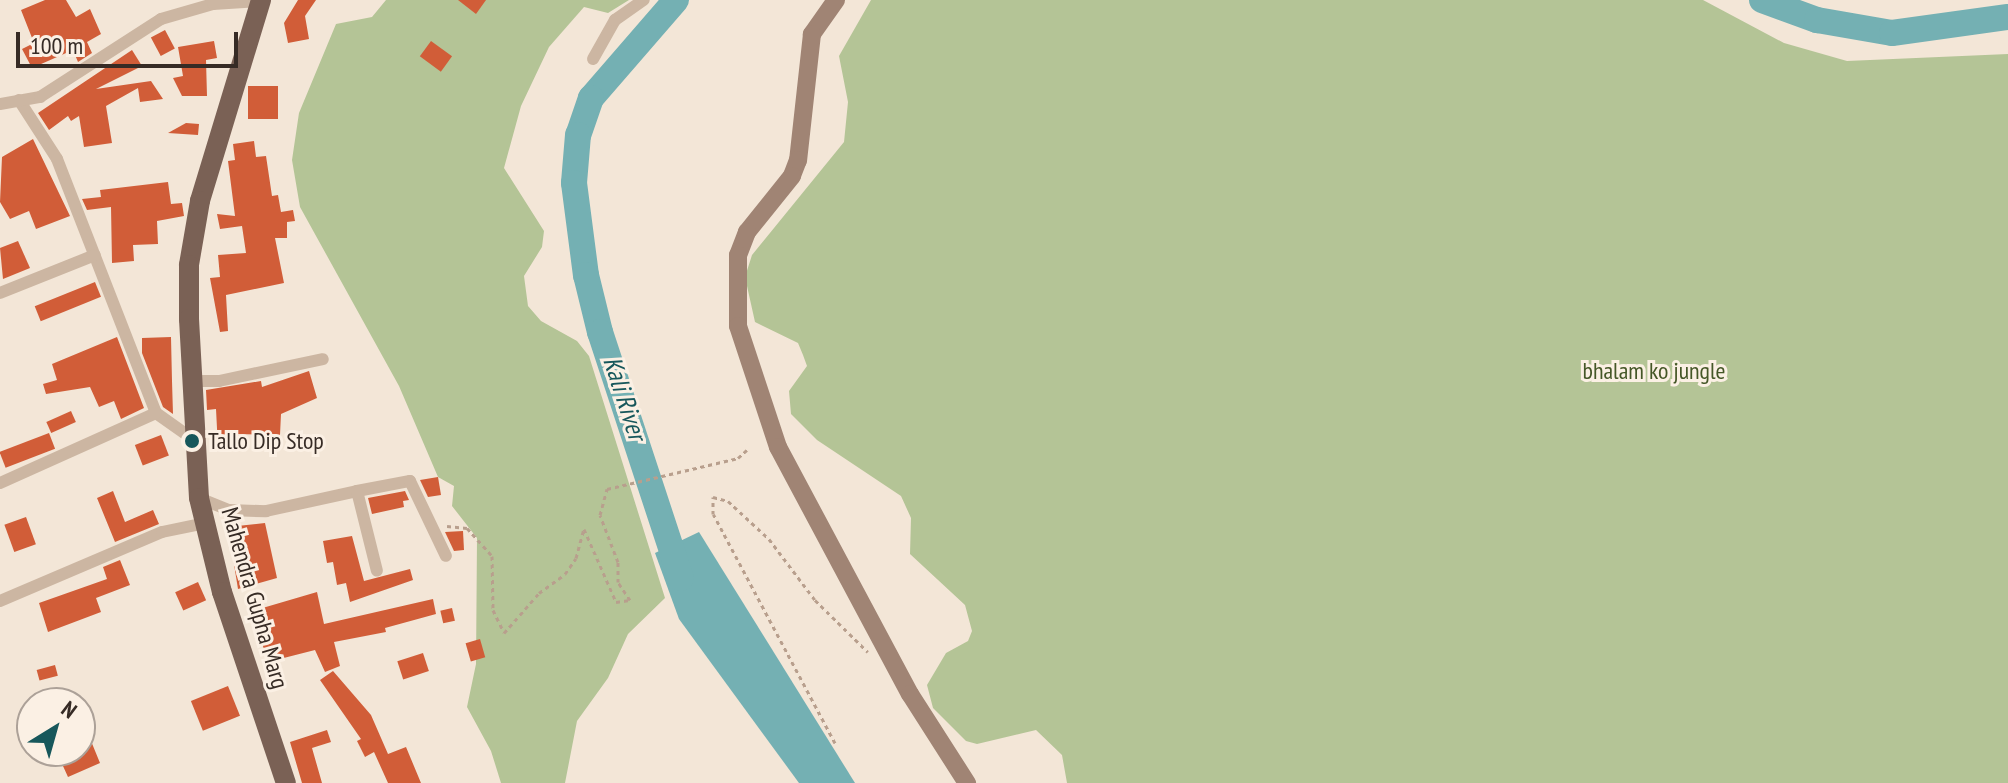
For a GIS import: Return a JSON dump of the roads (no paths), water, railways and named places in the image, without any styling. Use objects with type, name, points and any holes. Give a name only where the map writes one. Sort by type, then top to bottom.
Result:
[{"type":"main road","points":[[836,0],[812,34],[798,160],[792,176],[747,232],[738,255],[738,326],[778,447],[910,694],[967,783]]},
{"type":"main road","name":"Mahendra Gupha Marg","points":[[260,1],[200,201],[189,265],[192,381],[199,498],[222,592],[286,783]]},
{"type":"street","points":[[593,59],[615,20],[644,0]]},
{"type":"street","points":[[0,104],[40,97],[161,19],[213,4],[260,1]]},
{"type":"street","points":[[19,100],[57,159],[156,413],[194,440]]},
{"type":"street","points":[[0,293],[95,255]]},
{"type":"street","points":[[192,381],[219,381],[323,359]]},
{"type":"street","points":[[0,483],[156,413]]},
{"type":"street","points":[[199,498],[229,510],[266,511],[410,481],[435,527],[446,556]]},
{"type":"street","points":[[357,491],[377,571]]},
{"type":"street","points":[[0,601],[162,532],[205,523]]},
{"type":"water","points":[[699,532],[855,783],[799,783],[679,619],[655,553]]},
{"type":"waterway","name":"Kali River","points":[[676,0],[591,98],[578,135],[574,183],[586,275],[600,332],[681,578]]},
{"type":"waterway","name":"Kali River","points":[[1762,0],[1817,20],[1892,33],[2008,17]]},
{"type":"place","name":"Tallo Dip Stop","points":[[192,441]]},
{"type":"park label","name":"bhalam ko jungle","points":[[1654,371]]}]
